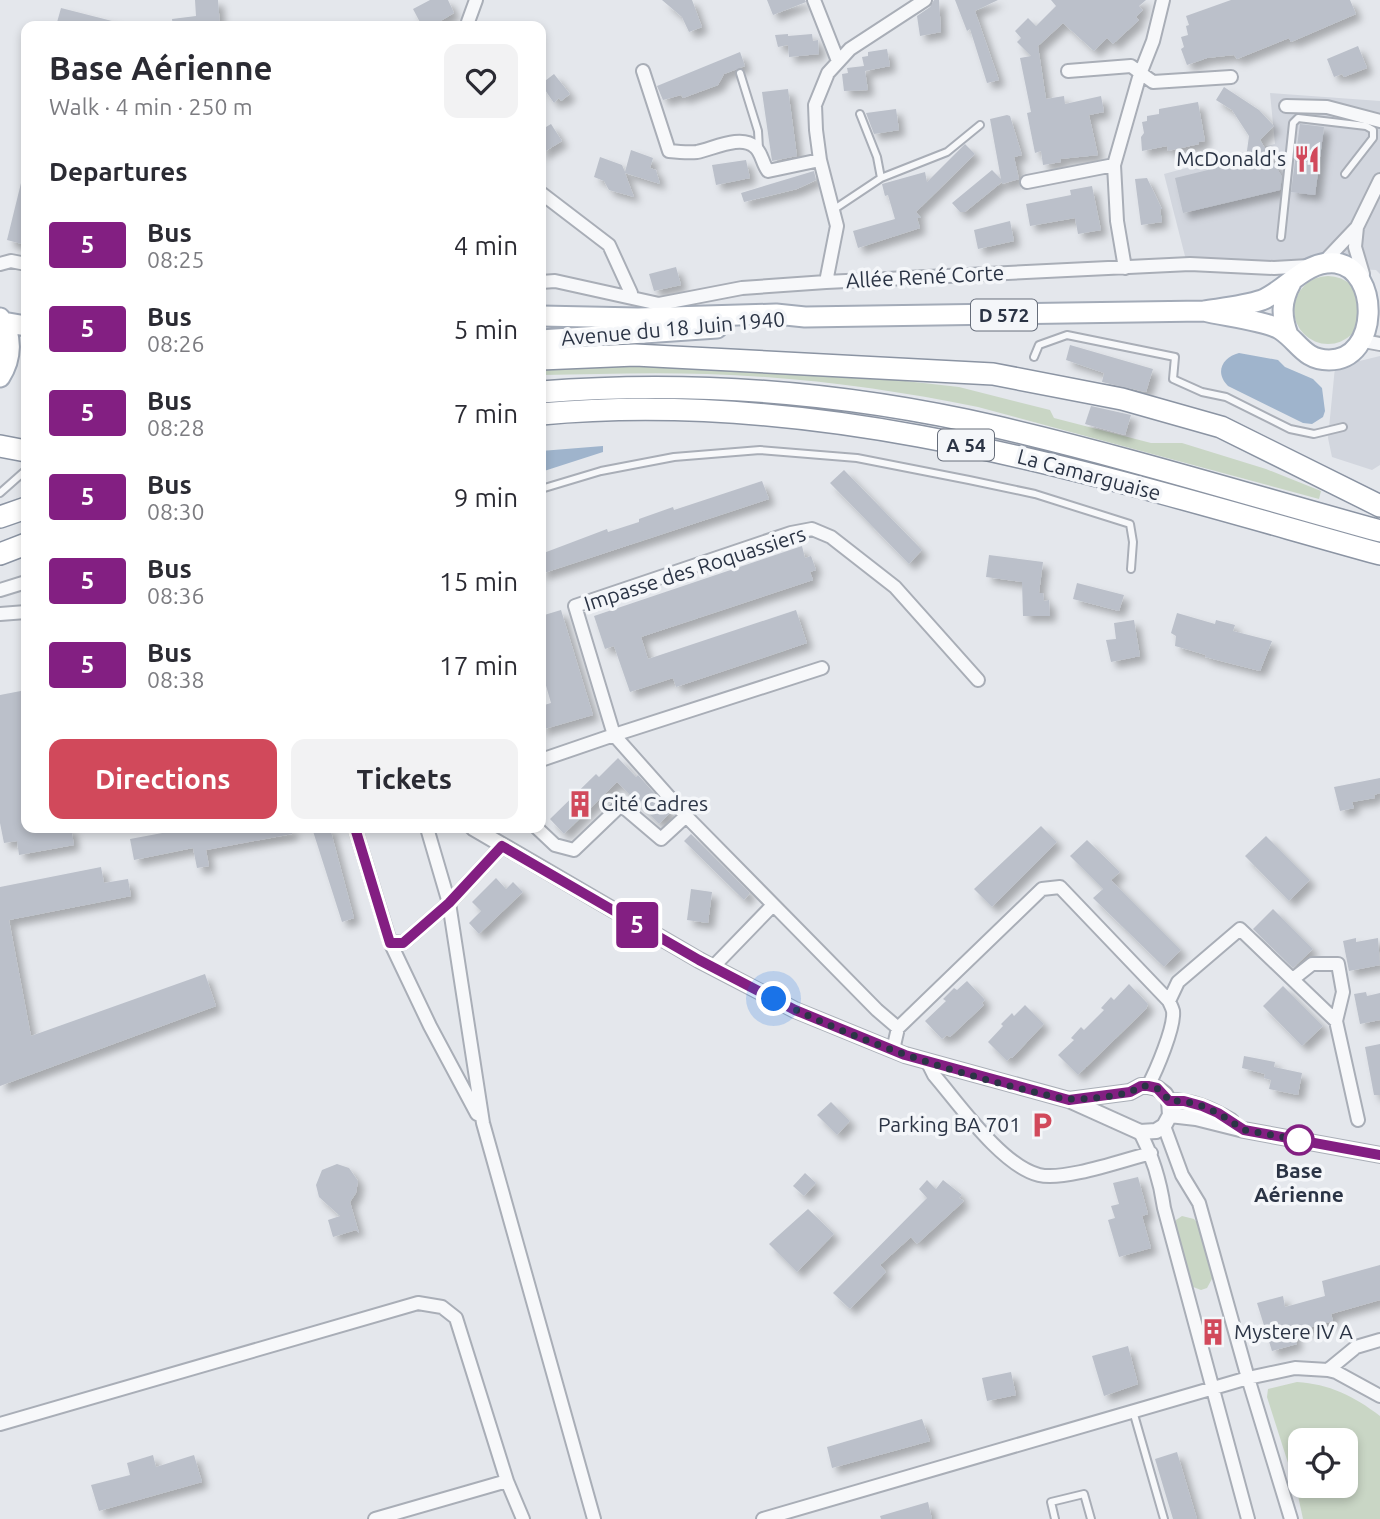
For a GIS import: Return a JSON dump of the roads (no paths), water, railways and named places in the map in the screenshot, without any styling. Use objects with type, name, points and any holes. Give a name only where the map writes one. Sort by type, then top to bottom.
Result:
[{"type":"highway","points":[[546,359],[635,355],[979,374],[1024,379],[1122,398],[1221,427],[1380,506]]},
{"type":"highway","name":"La Camarguaise","points":[[546,392],[654,388],[747,391],[822,397],[901,409],[997,427],[1380,531]]},
{"type":"highway","name":"La Camarguaise","points":[[546,414],[655,409],[711,411],[819,419],[892,429],[993,450],[1138,487],[1380,554]]},
{"type":"highway","points":[[0,446],[21,450]]},
{"type":"highway","points":[[0,517],[21,510]]},
{"type":"highway","points":[[0,541],[21,534]]},
{"type":"highway","points":[[0,554],[21,546]]},
{"type":"main road","points":[[1318,265],[1338,263],[1351,267],[1371,280]]},
{"type":"main road","name":"Avenue du 18 Juin 1940","points":[[546,316],[638,318],[776,314],[805,317],[1204,311],[1262,299],[1318,265]]},
{"type":"main road","name":"Avenue du 18 Juin 1940","points":[[1204,311],[1279,328],[1305,352],[1327,360],[1350,356],[1374,343],[1379,324],[1378,302],[1371,280]]},
{"type":"main road","points":[[1288,335],[1282,308],[1291,283]]},
{"type":"main road","name":"Avenue du 18 Juin 1940","points":[[546,340],[757,325],[805,317]]},
{"type":"main road","points":[[1,320],[21,325]]},
{"type":"main road","points":[[1,320],[9,336],[10,352],[3,372]]},
{"type":"main road","points":[[3,372],[21,365]]},
{"type":"street","points":[[468,21],[476,0]]},
{"type":"street","points":[[814,0],[838,61]]},
{"type":"street","points":[[825,282],[837,226],[820,160],[815,105],[828,73],[850,49],[925,0]]},
{"type":"street","points":[[1125,268],[1117,221],[1114,166],[1163,0]]},
{"type":"street","points":[[1068,71],[1131,66],[1153,82],[1231,77]]},
{"type":"street","points":[[643,71],[669,150],[694,152],[741,141],[753,144],[759,150],[763,165],[768,171],[820,160]]},
{"type":"street","points":[[1286,106],[1327,107],[1380,121]]},
{"type":"street","points":[[1027,182],[1114,166]]},
{"type":"street","points":[[1318,265],[1357,227],[1380,180]]},
{"type":"street","points":[[546,197],[609,245],[631,293],[629,297]]},
{"type":"street","points":[[1357,227],[1355,247],[1371,280]]},
{"type":"street","points":[[0,264],[11,261],[21,263]]},
{"type":"street","name":"Allée René Corte","points":[[546,282],[555,281],[659,304],[742,288],[825,282],[1190,264],[1274,268],[1318,265]]},
{"type":"street","name":"Impasse des Roquassiers","points":[[614,735],[576,607],[792,533],[812,529],[831,537],[895,587],[978,680]]},
{"type":"street","points":[[0,590],[21,583]]},
{"type":"street","points":[[0,614],[21,612]]},
{"type":"street","points":[[546,758],[822,668]]},
{"type":"street","points":[[614,735],[686,816],[898,1028]]},
{"type":"street","points":[[542,833],[555,845],[574,850],[621,805],[661,839],[686,816]]},
{"type":"street","points":[[357,833],[390,943],[430,1026],[483,1124]]},
{"type":"street","points":[[429,833],[449,903],[483,1124],[594,1519]]},
{"type":"street","points":[[481,833],[713,967],[795,1010],[893,1051],[928,1063],[1069,1100],[1148,1133],[1167,1114]]},
{"type":"street","points":[[390,943],[403,943],[449,903],[502,846]]},
{"type":"street","points":[[893,1051],[898,1028],[1042,889],[1060,887],[1169,1001],[1173,1012],[1170,1028],[1148,1086]]},
{"type":"street","points":[[713,967],[773,905]]},
{"type":"street","points":[[1169,1001],[1178,982],[1240,929],[1336,1021]]},
{"type":"street","points":[[1293,979],[1312,964],[1338,964],[1343,992],[1336,1021],[1358,1120]]},
{"type":"street","points":[[928,1063],[933,1075],[999,1150],[1017,1165],[1040,1175],[1069,1174],[1151,1153]]},
{"type":"street","points":[[1069,1100],[1125,1103],[1141,1086],[1157,1088],[1167,1114],[1182,1175],[1199,1203],[1291,1519]]},
{"type":"street","points":[[1125,1103],[1134,1129],[1151,1153],[1160,1180],[1164,1208],[1248,1519]]},
{"type":"street","points":[[1167,1114],[1380,1155]]},
{"type":"street","points":[[0,1424],[418,1303],[442,1307],[456,1318],[507,1481],[523,1519]]},
{"type":"street","points":[[1328,1370],[1356,1347],[1380,1340]]},
{"type":"street","points":[[762,1519],[791,1515],[1211,1388],[1295,1368],[1336,1372],[1380,1396]]},
{"type":"street","points":[[375,1519],[507,1481]]},
{"type":"lane","points":[[740,73],[758,131],[759,150]]},
{"type":"lane","points":[[860,114],[877,157],[881,178]]},
{"type":"lane","points":[[1282,237],[1293,123],[1298,118],[1366,126],[1373,131],[1373,138],[1345,174]]},
{"type":"lane","points":[[834,210],[881,178],[947,152],[980,125]]},
{"type":"lane","points":[[1034,357],[1039,345],[1067,335],[1175,357],[1173,379],[1226,397],[1290,429],[1314,434],[1343,427]]},
{"type":"lane","points":[[546,488],[601,471],[674,457],[760,450],[858,458],[1035,494],[1130,524],[1133,542],[1131,569]]},
{"type":"lane","points":[[0,494],[21,475]]},
{"type":"lane","points":[[1133,1411],[1164,1519]]},
{"type":"lane","points":[[1055,1519],[1051,1502],[1084,1494],[1091,1519]]},
{"type":"water","points":[[1239,353],[1278,360],[1285,367],[1313,379],[1322,388],[1325,411],[1323,417],[1312,424],[1303,423],[1228,386],[1222,376],[1222,366],[1229,358]]},
{"type":"water","points":[[603,446],[603,452],[546,470],[546,451]]},
{"type":"place","name":"McDonald's","points":[[1307,159]]},
{"type":"place","name":"Cité Cadres","points":[[580,804]]},
{"type":"place","name":"Parking BA 701","points":[[1042,1125]]},
{"type":"place","name":"Base Aérienne","points":[[1299,1140]]},
{"type":"place","name":"Mystere IV A","points":[[1213,1332]]}]
